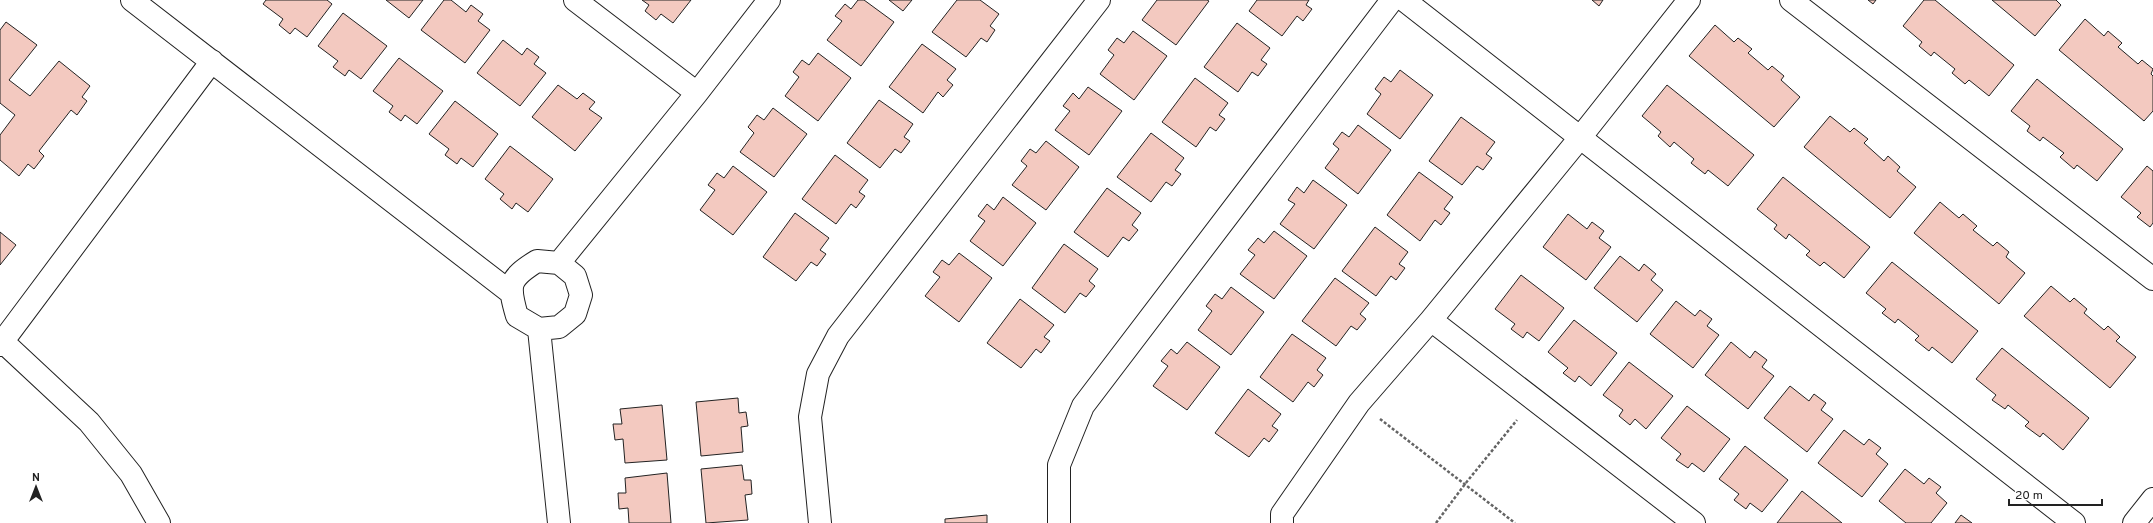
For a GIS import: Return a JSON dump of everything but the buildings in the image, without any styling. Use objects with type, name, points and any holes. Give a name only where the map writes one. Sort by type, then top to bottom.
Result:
[{"type":"street","points":[[132,0],[510,292],[517,316],[539,329],[559,327],[575,314],[581,295],[575,276],[559,263],[537,261],[519,272],[510,292]]},
{"type":"street","points":[[575,0],[697,93]]},
{"type":"street","points":[[559,263],[697,93],[769,0]]},
{"type":"street","points":[[820,523],[810,417],[818,374],[838,336],[1099,0]]},
{"type":"street","points":[[1059,523],[1059,465],[1083,406],[1392,0]]},
{"type":"street","points":[[1404,0],[1579,139],[2074,523]]},
{"type":"street","points":[[1282,523],[1282,514],[1359,403],[1431,320],[1579,139],[1688,0]]},
{"type":"street","points":[[1791,0],[2153,279]]},
{"type":"street","points":[[159,523],[131,474],[89,422],[1,341],[212,61]]},
{"type":"street","points":[[1431,320],[1694,523]]},
{"type":"street","points":[[539,329],[559,523]]},
{"type":"street","points":[[2134,523],[2153,499]]},
{"type":"path","points":[[1436,523],[1465,484],[1534,399]]},
{"type":"path","points":[[1359,403],[1515,523]]}]
